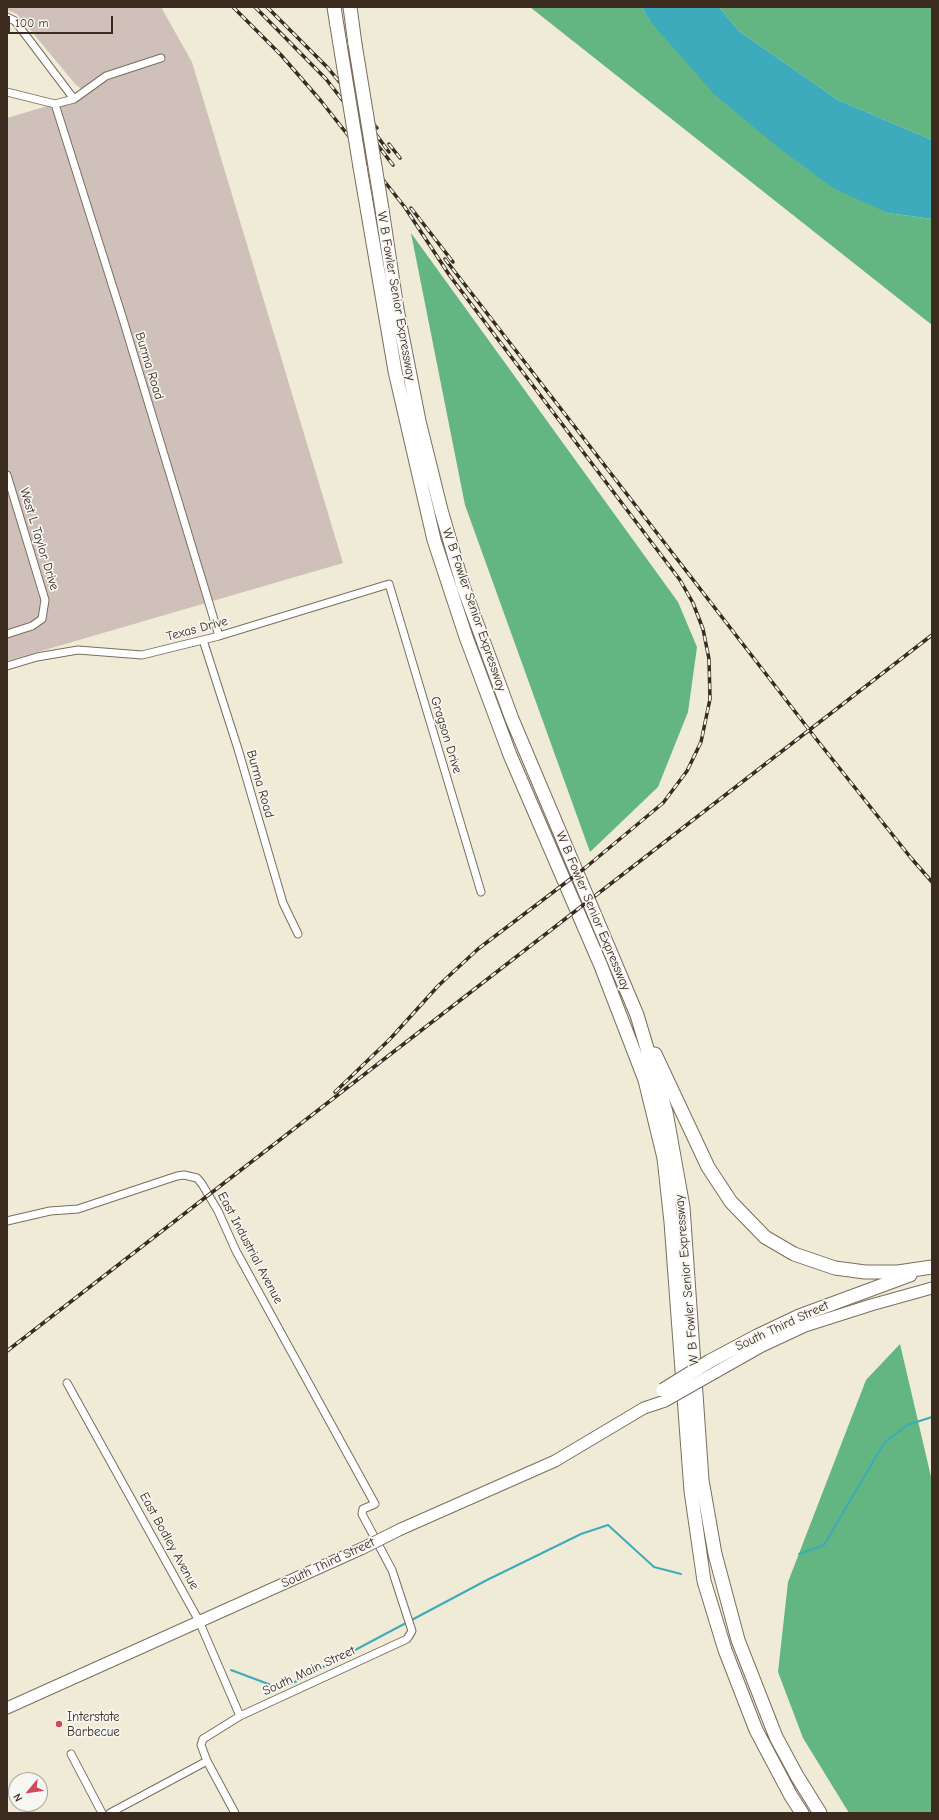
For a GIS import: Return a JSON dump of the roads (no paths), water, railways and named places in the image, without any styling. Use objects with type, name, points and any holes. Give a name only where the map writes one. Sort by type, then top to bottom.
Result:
[{"type":"highway","name":"W B Fowler Senior Expressway","points":[[334,7],[394,371],[434,540],[466,637],[510,755],[601,966],[645,1080],[664,1158],[672,1222],[691,1491],[704,1581],[725,1650],[756,1730],[791,1796],[802,1813]]},
{"type":"highway","name":"W B Fowler Senior Expressway","points":[[350,7],[397,309],[419,421],[436,491],[464,586],[512,719],[637,1015],[666,1112],[683,1207],[702,1480],[715,1554],[738,1640],[776,1737],[797,1776],[820,1813]]},
{"type":"highway","points":[[637,1015],[708,1167],[731,1202],[765,1238],[794,1254],[835,1268],[865,1272],[898,1272],[932,1267]]},
{"type":"highway","name":"South Third Street","points":[[664,1395],[713,1366],[757,1336],[799,1316],[865,1290],[932,1267]]},
{"type":"main road","name":"South Third Street","points":[[713,1366],[805,1326],[871,1304],[932,1288]]},
{"type":"main road","name":"South Third Street","points":[[7,1708],[401,1529],[555,1461],[664,1395]]},
{"type":"street","points":[[7,17],[15,21],[74,98]]},
{"type":"street","points":[[7,92],[55,104],[74,98],[106,76],[160,58]]},
{"type":"street","name":"Burma Road","points":[[55,104],[122,316],[219,636]]},
{"type":"street","name":"West L Taylor Drive","points":[[7,475],[45,600],[42,619],[32,626],[7,634]]},
{"type":"street","name":"Texas Drive","points":[[7,666],[37,656],[78,650],[142,655],[219,636],[389,584]]},
{"type":"street","name":"Gragson Drive","points":[[389,584],[481,892]]},
{"type":"street","name":"Burma Road","points":[[203,640],[238,749],[283,903],[298,934]]},
{"type":"street","name":"East Industrial Avenue","points":[[7,1221],[50,1211],[78,1209],[177,1176],[184,1175],[197,1178],[218,1211],[236,1251],[375,1504]]},
{"type":"street","name":"East Bodley Avenue","points":[[67,1383],[199,1621],[240,1716]]},
{"type":"street","name":"South Main Street","points":[[207,1761],[201,1745],[203,1738],[240,1716],[407,1640],[412,1631],[392,1570],[362,1514],[363,1509],[375,1504]]},
{"type":"street","points":[[71,1754],[102,1813]]},
{"type":"street","points":[[110,1813],[207,1761],[235,1813]]},
{"type":"water","points":[[642,7],[719,7],[739,31],[838,100],[932,140],[932,219],[888,213],[833,188],[779,148],[714,94],[649,20]]},
{"type":"waterway","points":[[799,1554],[824,1545],[884,1443],[907,1425],[932,1417]]},
{"type":"waterway","points":[[231,1670],[271,1685],[291,1684],[487,1580],[581,1534],[608,1525],[654,1567],[681,1574]]},
{"type":"railway","points":[[233,7],[281,55],[321,101],[407,210]]},
{"type":"railway","points":[[255,7],[326,79],[393,165]]},
{"type":"railway","points":[[267,7],[328,68],[377,128]]},
{"type":"railway","points":[[369,125],[389,152]]},
{"type":"railway","points":[[389,144],[400,158]]},
{"type":"railway","points":[[335,1092],[390,1039],[438,986],[478,949],[585,868],[663,803],[687,771],[701,742],[710,699],[709,659],[703,629],[693,603],[680,580],[450,276],[404,206]]},
{"type":"railway","points":[[411,208],[453,262]]},
{"type":"railway","points":[[445,259],[817,740],[911,858],[932,882]]},
{"type":"railway","points":[[7,1351],[932,635]]},
{"type":"place","name":"Interstate Barbecue","points":[[59,1724]]}]
